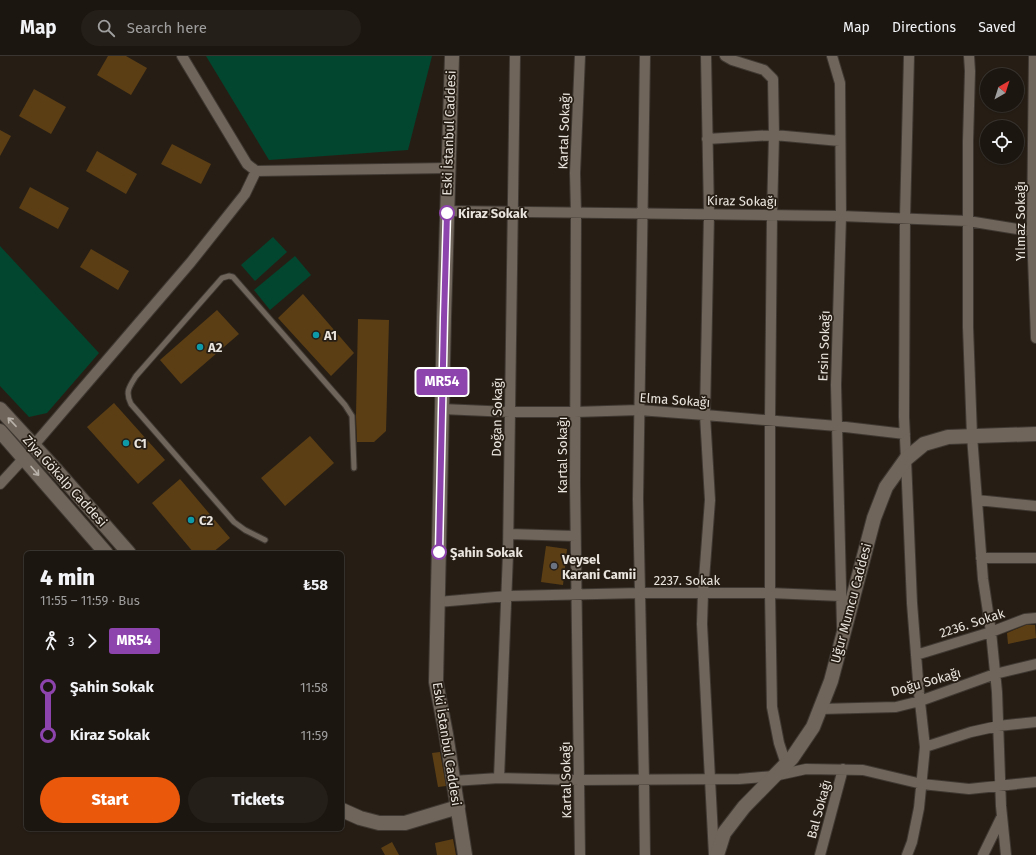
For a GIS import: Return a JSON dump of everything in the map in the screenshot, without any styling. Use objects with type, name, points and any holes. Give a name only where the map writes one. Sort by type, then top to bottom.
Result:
[{"type":"street","points":[[182,56],[247,164],[256,171],[448,168]]},
{"type":"street","name":"Eski İstanbul Caddesi","points":[[452,56],[436,682],[446,734],[465,855]]},
{"type":"street","name":"Doğan Sokağı","points":[[499,778],[509,534],[515,56]]},
{"type":"street","name":"Kartal Sokağı","points":[[580,56],[574,173],[576,213],[575,536],[580,855]]},
{"type":"street","points":[[645,56],[638,499],[645,855]]},
{"type":"street","points":[[706,56],[709,214],[705,415],[710,500],[702,624],[710,779],[716,855]]},
{"type":"street","points":[[726,56],[732,60],[764,70],[773,79],[774,135],[770,420],[770,593],[772,708],[779,744],[786,764]]},
{"type":"street","name":"Ersin Sokağı","points":[[832,56],[840,83],[841,216],[836,385],[842,637]]},
{"type":"street","points":[[907,855],[912,842],[918,815],[925,747],[912,603],[904,417],[905,218],[909,56]]},
{"type":"street","points":[[969,56],[968,327],[972,436],[983,579],[992,632],[997,692],[1000,785],[1006,855]]},
{"type":"street","name":"Yılmaz Sokağı","points":[[1033,57],[1036,338]]},
{"type":"street","points":[[707,139],[774,135],[840,140]]},
{"type":"street","points":[[0,484],[24,458],[191,262],[245,194],[256,171]]},
{"type":"street","name":"Kiraz Sokağı","points":[[447,211],[905,218],[968,221],[1034,232]]},
{"type":"street","name":"Ziya Gökalp Caddesi","points":[[0,409],[34,445],[127,551]]},
{"type":"street","name":"Elma Sokağı","points":[[442,409],[510,412],[639,410],[837,426],[905,434]]},
{"type":"street","name":"Ziya Gökalp Caddesi","points":[[0,431],[104,551]]},
{"type":"street","name":"Uğur Mumcu Caddesi","points":[[716,855],[724,833],[744,807],[792,758],[813,727],[831,681],[874,518],[886,486],[906,459],[924,444],[948,437],[1036,434]]},
{"type":"street","points":[[977,500],[1036,506]]},
{"type":"street","points":[[509,534],[575,536]]},
{"type":"street","points":[[981,558],[1036,558]]},
{"type":"street","name":"2237. Sokak","points":[[438,602],[507,596],[640,593],[770,593],[841,596]]},
{"type":"street","name":"2236. Sokak","points":[[916,655],[992,632],[1024,619],[1036,618]]},
{"type":"street","name":"Doğu Sokağı","points":[[820,709],[896,707],[920,701],[995,674],[1036,664]]},
{"type":"street","points":[[925,747],[971,732],[998,726],[1036,722]]},
{"type":"street","points":[[453,781],[499,778],[579,780],[739,779],[774,776],[806,768],[863,770],[922,784],[968,789],[1036,782]]},
{"type":"street","name":"Bal Sokağı","points":[[820,855],[843,769]]},
{"type":"street","points":[[344,811],[360,818],[379,823],[405,823],[458,807]]},
{"type":"street","points":[[983,855],[1002,816]]},
{"type":"lane","points":[[265,540],[245,530],[234,522],[131,404],[127,397],[129,388],[136,376],[222,278],[229,276],[233,277],[346,405],[352,416],[354,468]]},
{"type":"green space","points":[[206,56],[432,56],[408,150],[269,160]]},
{"type":"green space","points":[[273,237],[287,252],[255,281],[241,265]]},
{"type":"green space","points":[[0,246],[99,353],[47,413],[29,417],[0,386]]},
{"type":"green space","points":[[295,256],[311,275],[270,310],[254,290]]},
{"type":"building","points":[[108,56],[126,56],[147,68],[131,95],[97,75]]},
{"type":"building","points":[[34,89],[66,107],[51,134],[19,116]]},
{"type":"building","points":[[0,130],[11,136],[0,156]]},
{"type":"building","points":[[172,144],[211,164],[201,184],[161,164]]},
{"type":"building","points":[[97,151],[137,174],[126,194],[86,171]]},
{"type":"building","points":[[30,187],[69,208],[58,229],[19,208]]},
{"type":"building","points":[[91,249],[129,271],[118,290],[80,267]]},
{"type":"building","name":"A1","points":[[303,294],[354,353],[331,376],[278,318]]},
{"type":"building","name":"A2","points":[[217,310],[239,334],[181,384],[160,360]]},
{"type":"building","points":[[358,319],[389,320],[386,431],[374,442],[357,442],[356,416]]},
{"type":"building","name":"C1","points":[[114,403],[165,460],[138,484],[87,427]]},
{"type":"building","points":[[310,436],[334,463],[285,506],[261,478]]},
{"type":"building","name":"C2","points":[[180,479],[230,538],[214,551],[192,551],[152,503]]},
{"type":"building","name":"Veysel Karani Camii","points":[[546,546],[567,549],[563,585],[541,582]]},
{"type":"building","points":[[1026,625],[1035,625],[1036,638],[1008,644],[1007,633]]},
{"type":"building","points":[[440,752],[446,786],[438,787],[432,753]]},
{"type":"building","points":[[453,839],[456,855],[437,855],[435,843]]},
{"type":"building","points":[[392,842],[399,855],[385,855],[381,848]]},
{"type":"bus line","name":"MR54","points":[[439,552],[447,213]]},
{"type":"place","name":"Kiraz Sokak","points":[[447,213]]},
{"type":"place","name":"A1","points":[[316,335]]},
{"type":"place","name":"A2","points":[[200,347]]},
{"type":"place","name":"C1","points":[[126,443]]},
{"type":"place","name":"C2","points":[[191,520]]},
{"type":"place","name":"Şahin Sokak","points":[[439,552]]},
{"type":"place","name":"Veysel Karani Camii","points":[[554,566]]}]
